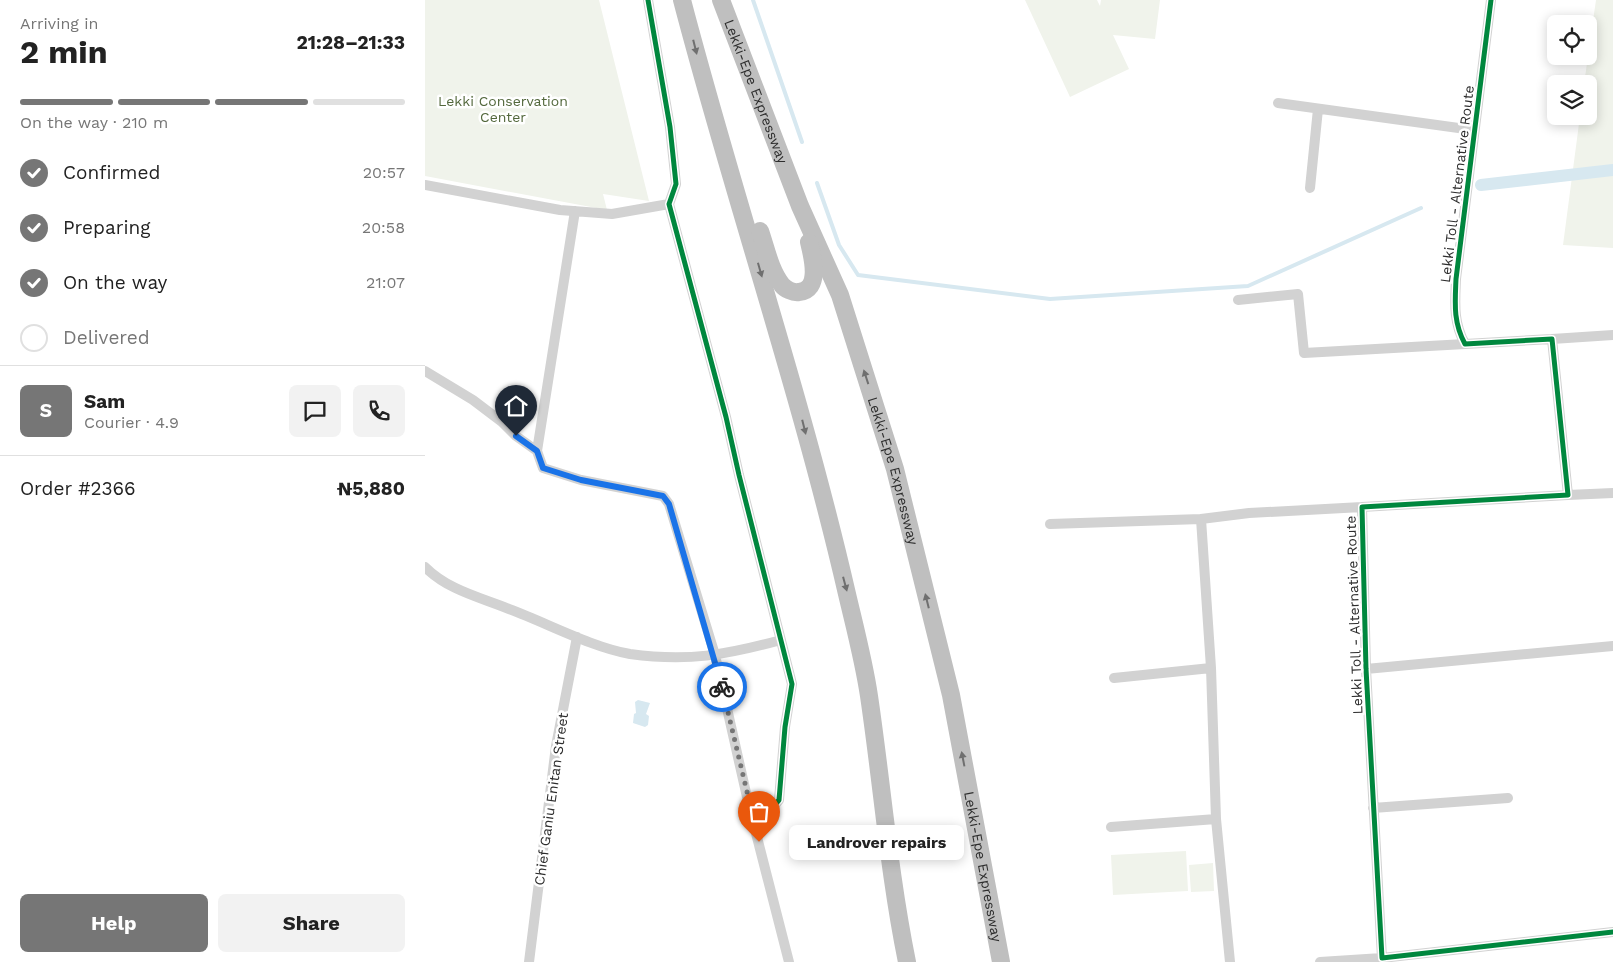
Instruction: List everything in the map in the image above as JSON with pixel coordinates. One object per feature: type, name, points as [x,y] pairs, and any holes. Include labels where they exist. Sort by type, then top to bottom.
[{"type":"highway","points":[[683,0],[711,110],[796,396],[847,593],[869,694],[907,962]]},
{"type":"highway","name":"Lekki-Epe Expressway","points":[[721,0],[800,206],[840,295],[895,469],[951,696],[1001,962]]},
{"type":"highway","points":[[737,195],[754,214],[776,275],[783,287],[793,292],[801,292],[807,289],[812,282],[814,271],[800,206]]},
{"type":"street","points":[[648,0],[670,127],[676,184],[669,204],[726,417],[792,684],[785,727],[780,795],[773,807],[749,806]]},
{"type":"street","name":"Lekki Toll - Alternative Route","points":[[1465,344],[1457,330],[1455,306],[1473,130],[1491,0]]},
{"type":"street","points":[[1279,103],[1473,130]]},
{"type":"street","points":[[1310,188],[1319,109]]},
{"type":"street","points":[[425,185],[575,211],[612,214],[669,204]]},
{"type":"street","points":[[575,211],[537,451],[543,468],[581,480],[663,496],[669,504],[715,655],[749,806],[789,962]]},
{"type":"street","points":[[1238,300],[1298,294],[1304,352],[1613,335]]},
{"type":"street","points":[[1552,339],[1568,495]]},
{"type":"street","points":[[425,372],[473,400],[537,451]]},
{"type":"street","name":"Lekki Toll - Alternative Route","points":[[1382,958],[1366,669],[1362,508],[1613,493]]},
{"type":"street","points":[[1050,524],[1201,519],[1249,513],[1362,508]]},
{"type":"street","points":[[1201,519],[1211,668],[1217,820],[1230,962]]},
{"type":"street","points":[[425,567],[454,588],[577,637],[629,653],[688,658],[727,654],[781,640]]},
{"type":"street","name":"Chief Ganiu Enitan Street","points":[[529,962],[556,746],[577,637]]},
{"type":"street","points":[[1366,669],[1613,646]]},
{"type":"street","points":[[1114,678],[1211,668]]},
{"type":"street","points":[[1373,808],[1508,798]]},
{"type":"street","points":[[1111,827],[1217,820]]},
{"type":"street","points":[[1320,962],[1382,958],[1613,932]]},
{"type":"green space","name":"Lekki Conservation Center","points":[[425,0],[599,0],[649,201],[603,194],[607,210],[425,176]]},
{"type":"green space","points":[[1025,0],[1097,0],[1100,6],[1101,0],[1160,0],[1155,39],[1113,35],[1129,69],[1070,97]]},
{"type":"green space","points":[[1596,0],[1613,0],[1613,248],[1563,245],[1579,125],[1597,125],[1597,75],[1585,75],[1587,65],[1597,65],[1597,15],[1594,15]]},
{"type":"green space","points":[[1186,851],[1188,891],[1113,895],[1111,855]]},
{"type":"green space","points":[[1213,863],[1214,891],[1191,892],[1189,865]]},
{"type":"shaded area","points":[[638,700],[650,703],[646,714],[649,716],[648,725],[645,727],[633,723],[634,714],[636,713],[635,702]]},
{"type":"waterway","points":[[753,0],[802,142]]},
{"type":"waterway","points":[[1481,185],[1613,170]]},
{"type":"waterway","points":[[817,183],[839,245],[858,275],[1050,299],[1248,286],[1421,208]]},
{"type":"cycle path","points":[[648,0],[670,127],[676,184],[669,204],[726,417],[792,684],[785,727],[779,800],[773,807],[749,806]]},
{"type":"cycle path","points":[[1491,0],[1456,279],[1455,304],[1458,328],[1465,344],[1552,339],[1568,495],[1362,507],[1366,669],[1382,958],[1613,932]]},
{"type":"way so far","points":[[722,687],[759,842]]},
{"type":"place","name":"Landrover repairs","points":[[759,842]]},
{"type":"route","points":[[516,436],[537,451],[543,468],[581,480],[663,496],[669,504],[715,655],[722,687]]}]
